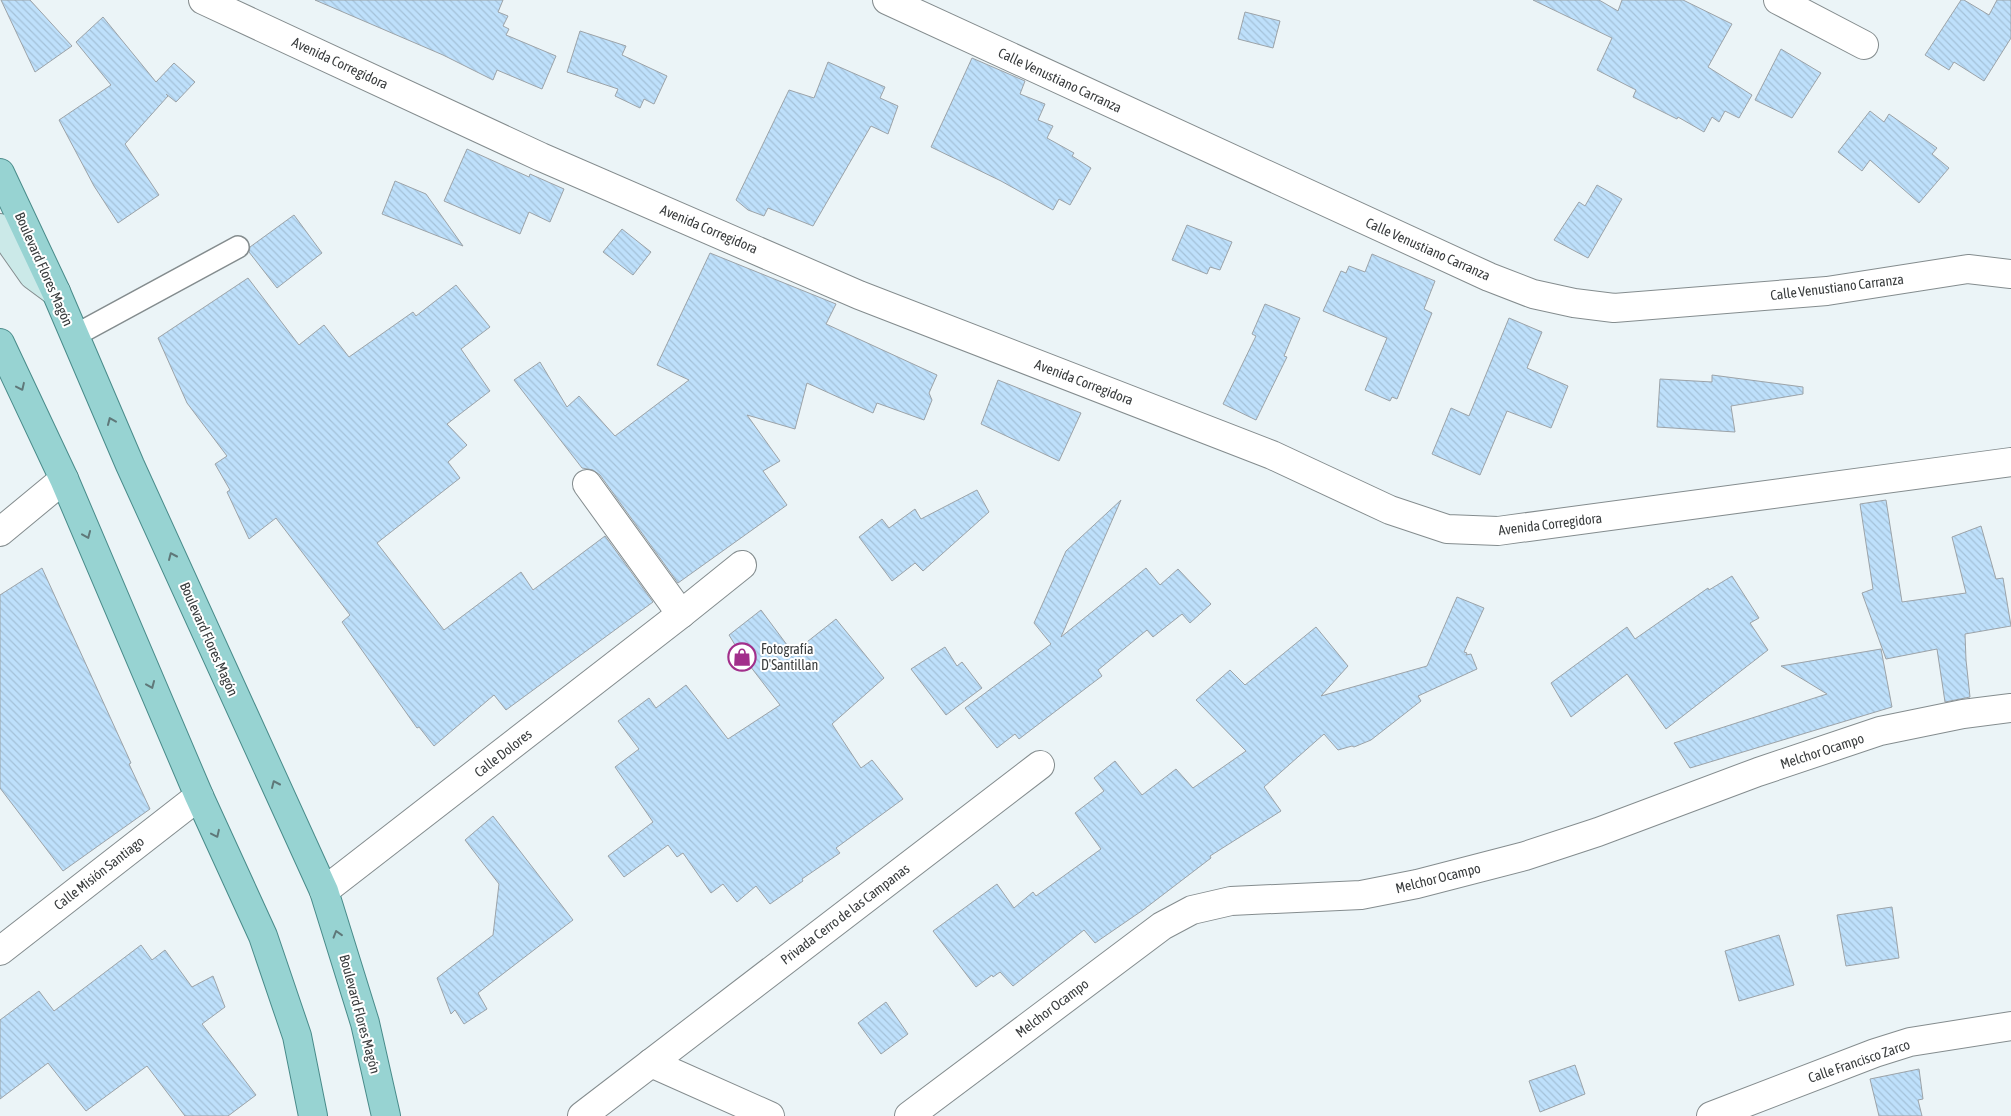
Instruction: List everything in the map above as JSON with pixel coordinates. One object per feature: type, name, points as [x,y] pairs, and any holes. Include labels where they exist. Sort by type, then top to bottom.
[{"type":"main road","name":"Boulevard Flores Magón","points":[[0,173],[56,292],[130,465],[324,892],[365,1023],[386,1116]]},
{"type":"main road","points":[[0,228],[33,275],[56,292]]},
{"type":"main road","points":[[0,343],[64,479],[199,796],[264,936],[297,1036],[313,1116]]},
{"type":"street","name":"Avenida Corregidora","points":[[203,0],[541,156],[859,295],[1272,455],[1390,510],[1447,529],[1498,531],[2011,462]]},
{"type":"street","name":"Calle Venustiano Carranza","points":[[887,0],[1489,276],[1533,294],[1574,303],[1614,308],[1827,291],[1968,269],[2011,274]]},
{"type":"street","points":[[1778,0],[1864,45]]},
{"type":"street","points":[[0,532],[64,479]]},
{"type":"street","points":[[587,484],[681,614]]},
{"type":"street","name":"Calle Dolores","points":[[324,892],[742,565]]},
{"type":"street","name":"Melchor Ocampo","points":[[909,1116],[1162,926],[1192,910],[1231,901],[1361,895],[1417,884],[1525,856],[1598,832],[1758,772],[1880,731],[1963,714],[2011,708]]},
{"type":"street","name":"Privada Cerro de las Campanas","points":[[582,1116],[1040,765]]},
{"type":"street","name":"Calle Misión Santiago","points":[[0,951],[199,796]]},
{"type":"street","name":"Calle Francisco Zarco","points":[[1711,1116],[1893,1048],[1945,1036],[2011,1026]]},
{"type":"street","points":[[651,1064],[770,1116]]},
{"type":"lane","points":[[74,336],[238,247]]},
{"type":"building","points":[[1,0],[30,0],[72,46],[35,72]]},
{"type":"building","points":[[315,0],[503,0],[498,12],[508,16],[503,26],[509,29],[506,35],[556,56],[542,89],[497,70],[493,80],[443,55]]},
{"type":"building","points":[[1533,0],[1599,0],[1618,11],[1622,0],[1683,0],[1732,24],[1708,67],[1752,95],[1739,118],[1725,111],[1719,122],[1712,117],[1704,132],[1678,117],[1677,119],[1633,97],[1636,90],[1597,70],[1612,38]]},
{"type":"building","points":[[1961,0],[1989,15],[1997,0],[2011,0],[2011,38],[1984,81],[1954,62],[1949,70],[1925,55]]},
{"type":"building","points":[[1245,12],[1280,21],[1273,48],[1238,39]]},
{"type":"building","points":[[103,17],[156,82],[174,63],[195,82],[176,102],[166,94],[168,96],[125,144],[159,195],[118,223],[94,186],[59,120],[111,85],[76,42]]},
{"type":"building","points":[[580,31],[626,46],[622,55],[667,76],[654,104],[644,99],[640,108],[615,96],[618,89],[567,72]]},
{"type":"building","points":[[1781,49],[1821,73],[1792,118],[1755,100]]},
{"type":"building","points":[[972,58],[1025,81],[1020,94],[1045,104],[1038,120],[1053,126],[1047,138],[1074,153],[1072,156],[1091,168],[1070,205],[1059,199],[1053,210],[1001,181],[931,147]]},
{"type":"building","points":[[828,62],[885,87],[880,98],[898,106],[888,134],[871,126],[813,226],[768,208],[764,216],[748,210],[736,200],[789,90],[814,98]]},
{"type":"building","points":[[1870,111],[1884,122],[1889,114],[1937,148],[1932,154],[1949,168],[1919,203],[1870,160],[1862,171],[1838,152]]},
{"type":"building","points":[[467,149],[529,177],[530,174],[564,189],[550,222],[529,212],[520,234],[444,201]]},
{"type":"building","points":[[395,181],[426,194],[463,246],[382,214]]},
{"type":"building","points":[[1597,185],[1622,199],[1588,258],[1554,240],[1579,202],[1585,206]]},
{"type":"building","points":[[294,215],[322,253],[277,288],[249,252],[250,247]]},
{"type":"building","points":[[1187,225],[1232,242],[1220,270],[1210,267],[1207,274],[1172,260]]},
{"type":"building","points":[[622,229],[651,252],[633,275],[603,252]]},
{"type":"building","points":[[710,253],[836,304],[826,324],[937,375],[929,393],[932,400],[924,420],[877,403],[873,413],[807,383],[795,429],[747,415],[780,461],[763,471],[787,505],[678,583],[600,475],[593,470],[582,468],[514,380],[540,362],[567,407],[579,396],[615,436],[689,380],[657,365]]},
{"type":"building","points":[[1372,254],[1435,281],[1424,309],[1432,313],[1397,399],[1392,397],[1390,401],[1365,390],[1387,338],[1323,311],[1341,271],[1346,273],[1349,266],[1365,272]]},
{"type":"building","points":[[248,278],[299,345],[324,325],[349,357],[413,312],[416,316],[456,285],[490,327],[461,349],[490,391],[447,424],[467,445],[448,462],[460,478],[377,543],[444,630],[521,572],[533,590],[605,536],[653,602],[506,710],[494,695],[434,746],[419,727],[417,728],[342,622],[350,615],[276,518],[249,539],[227,492],[230,490],[215,464],[227,456],[187,403],[158,338]]},
{"type":"building","points":[[1265,304],[1300,318],[1284,356],[1287,357],[1256,420],[1223,404],[1256,336],[1252,334]]},
{"type":"building","points":[[1509,318],[1542,332],[1527,368],[1568,386],[1551,428],[1507,411],[1480,475],[1432,454],[1451,408],[1469,416]]},
{"type":"building","points":[[1712,375],[1803,387],[1803,394],[1731,406],[1735,432],[1657,427],[1660,379],[1712,382]]},
{"type":"building","points":[[998,380],[1081,413],[1059,461],[981,424]]},
{"type":"building","points":[[977,490],[989,512],[923,571],[915,563],[892,581],[859,537],[882,519],[889,528],[915,509],[921,519]]},
{"type":"building","points":[[1121,500],[1061,637],[1146,568],[1160,585],[1178,569],[1211,604],[1190,623],[1182,614],[1153,637],[1147,630],[1098,670],[1102,676],[1019,739],[1015,734],[997,748],[965,708],[1051,644],[1034,623],[1066,551]]},
{"type":"building","points":[[1886,500],[1902,602],[1966,593],[1952,537],[1981,526],[1996,579],[2003,578],[2011,626],[1965,634],[1970,697],[1945,702],[1937,649],[1886,659],[1862,593],[1873,589],[1860,504]]},
{"type":"building","points":[[42,568],[150,809],[63,871],[0,788],[0,595]]},
{"type":"building","points":[[1732,576],[1759,618],[1750,623],[1768,650],[1666,729],[1627,674],[1571,717],[1551,683],[1627,627],[1635,639],[1708,588],[1709,590]]},
{"type":"building","points":[[1457,597],[1484,608],[1464,652],[1467,653],[1466,655],[1471,654],[1477,669],[1418,696],[1421,701],[1371,740],[1354,747],[1338,750],[1324,734],[1264,787],[1281,811],[1210,856],[1211,858],[1143,910],[1095,943],[1084,930],[1013,986],[1000,972],[993,977],[992,975],[976,987],[933,931],[997,884],[1014,908],[1033,892],[1036,896],[1101,849],[1075,813],[1104,791],[1094,778],[1115,761],[1142,795],[1176,769],[1193,788],[1246,751],[1196,700],[1230,670],[1245,685],[1316,627],[1348,666],[1321,696],[1427,666]]},
{"type":"building","points":[[761,610],[793,653],[836,619],[884,678],[832,724],[861,768],[872,760],[903,799],[836,848],[840,853],[770,904],[756,886],[737,902],[723,884],[711,893],[683,853],[677,857],[668,845],[624,877],[608,856],[653,822],[615,767],[639,749],[618,721],[649,698],[656,708],[686,685],[728,739],[780,705],[740,653],[729,635]]},
{"type":"building","points":[[945,647],[957,666],[962,662],[982,688],[946,715],[911,669]]},
{"type":"building","points":[[1881,649],[1892,707],[1690,768],[1674,743],[1827,694],[1781,666]]},
{"type":"building","points":[[493,816],[573,920],[478,993],[487,1009],[464,1024],[455,1010],[451,1014],[437,978],[493,935],[499,884],[465,840]]},
{"type":"building","points":[[1892,907],[1899,958],[1846,966],[1837,915]]},
{"type":"building","points":[[1779,935],[1794,985],[1739,1001],[1725,951]]},
{"type":"building","points":[[141,945],[152,960],[165,950],[192,987],[213,976],[225,1007],[202,1024],[256,1095],[228,1116],[185,1116],[147,1066],[86,1111],[48,1063],[0,1099],[0,1020],[39,991],[54,1011]]},
{"type":"building","points":[[886,1002],[908,1034],[881,1054],[858,1023]]},
{"type":"building","points":[[1575,1065],[1585,1094],[1540,1112],[1529,1081]]},
{"type":"building","points":[[1919,1069],[1923,1099],[1918,1100],[1922,1116],[1879,1116],[1870,1079]]},
{"type":"place","name":"Fotografía D'Santillan","points":[[742,657]]}]
